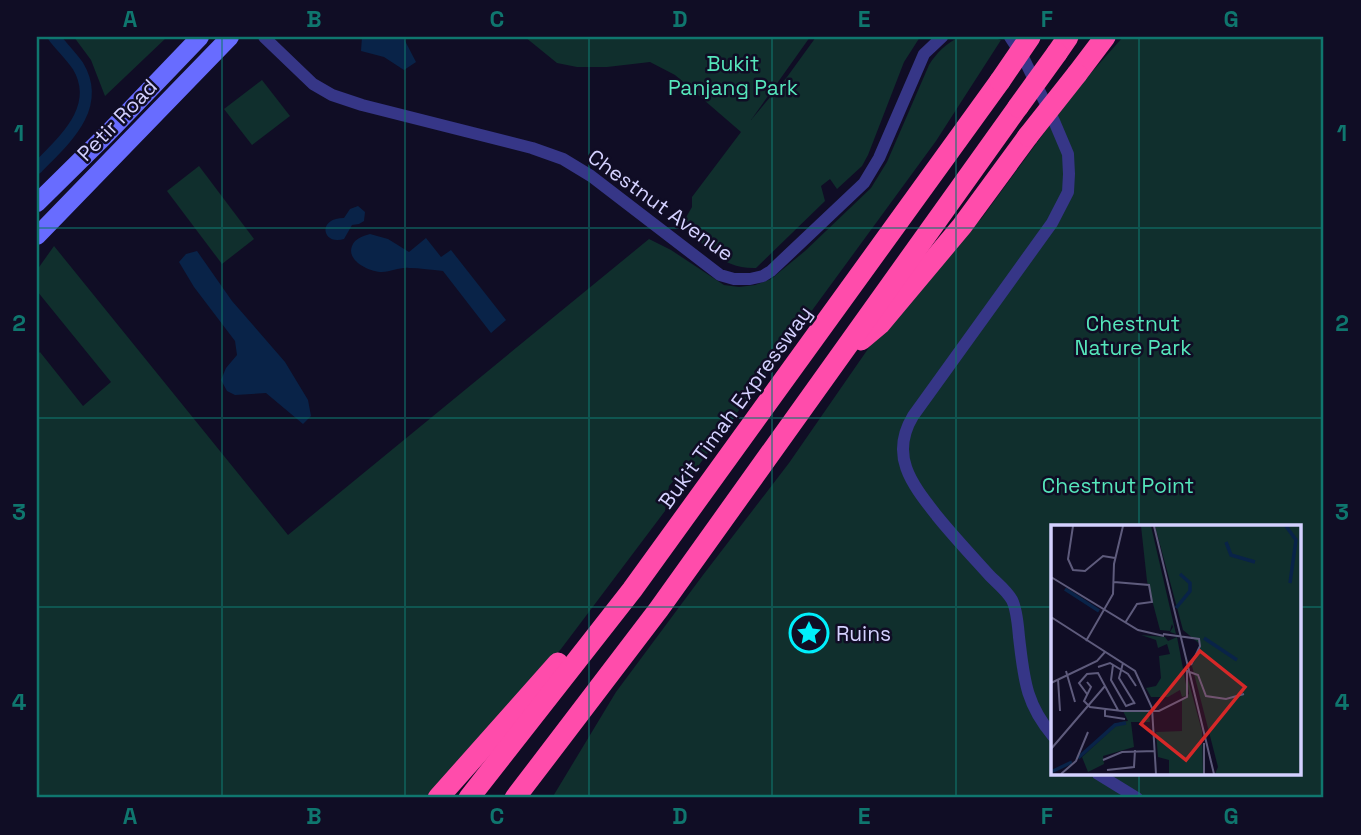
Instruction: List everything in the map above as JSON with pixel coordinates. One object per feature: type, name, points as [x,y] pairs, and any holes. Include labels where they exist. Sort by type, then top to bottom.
[{"type":"highway","name":"Bukit Timah Expressway","points":[[469,798],[632,590],[1030,37]]},
{"type":"highway","points":[[831,367],[880,324],[962,226],[1105,37]]},
{"type":"highway","points":[[520,794],[659,609],[1063,45]]},
{"type":"highway","points":[[438,798],[566,654],[632,590]]},
{"type":"main road","name":"Petir Road","points":[[37,203],[200,37]]},
{"type":"main road","name":"Petir Road","points":[[37,236],[230,37]]},
{"type":"street","name":"Chestnut Avenue","points":[[264,37],[313,85],[332,95],[564,159],[591,176],[720,275],[743,279],[763,276],[781,264],[864,183],[879,158],[924,54],[942,37]]},
{"type":"street","points":[[1010,37],[1028,68],[1068,154],[1068,192],[1052,223],[913,416],[904,435],[903,456],[916,490],[1012,600],[1024,683],[1039,718],[1051,733]]},
{"type":"street","points":[[1101,776],[1137,798]]},
{"type":"green space","points":[[74,37],[167,37],[105,96],[91,60]]},
{"type":"green space","name":"Bukit Panjang Park","points":[[525,37],[810,37],[751,120],[816,37],[920,37],[904,62],[862,166],[837,189],[830,179],[821,186],[825,201],[756,268],[732,265],[723,260],[681,226],[692,207],[692,197],[741,132],[675,75],[650,62],[607,67],[577,67],[557,63]]},
{"type":"green space","points":[[959,37],[992,37],[1001,40],[936,141],[688,480],[677,477],[669,486],[665,511],[561,649],[425,798],[37,798],[37,355],[40,352],[83,406],[111,382],[37,291],[37,270],[54,246],[288,535],[649,239],[671,250],[724,285],[755,285],[771,279],[805,251],[871,188],[887,162],[929,65],[942,49]]},
{"type":"green space","name":"Chestnut Nature Park","points":[[1123,37],[1324,37],[1324,798],[552,798],[616,692],[789,463],[924,268],[981,219],[1074,92]]},
{"type":"green space","points":[[262,80],[290,116],[252,145],[224,109]]},
{"type":"green space","points":[[199,166],[254,239],[222,264],[167,191]]},
{"type":"water","points":[[362,37],[403,37],[416,62],[404,70],[384,57],[361,51]]},
{"type":"water","points":[[358,206],[365,212],[364,221],[352,225],[344,239],[331,239],[326,231],[329,222],[344,218],[350,209]]},
{"type":"water","points":[[370,234],[388,239],[409,252],[426,238],[441,257],[451,250],[506,320],[491,333],[443,271],[406,268],[382,272],[360,265],[352,256],[352,246],[357,239]]},
{"type":"water","points":[[197,251],[232,301],[285,362],[308,400],[311,416],[303,424],[266,393],[235,395],[227,391],[221,380],[226,368],[237,355],[235,341],[194,287],[179,262],[186,254]]},
{"type":"waterway","points":[[37,168],[77,123],[86,96],[78,66],[54,37]]},
{"type":"place","name":"Ruins","points":[[809,633]]},
{"type":"park label","name":"Chestnut Point","points":[[1118,485]]}]
